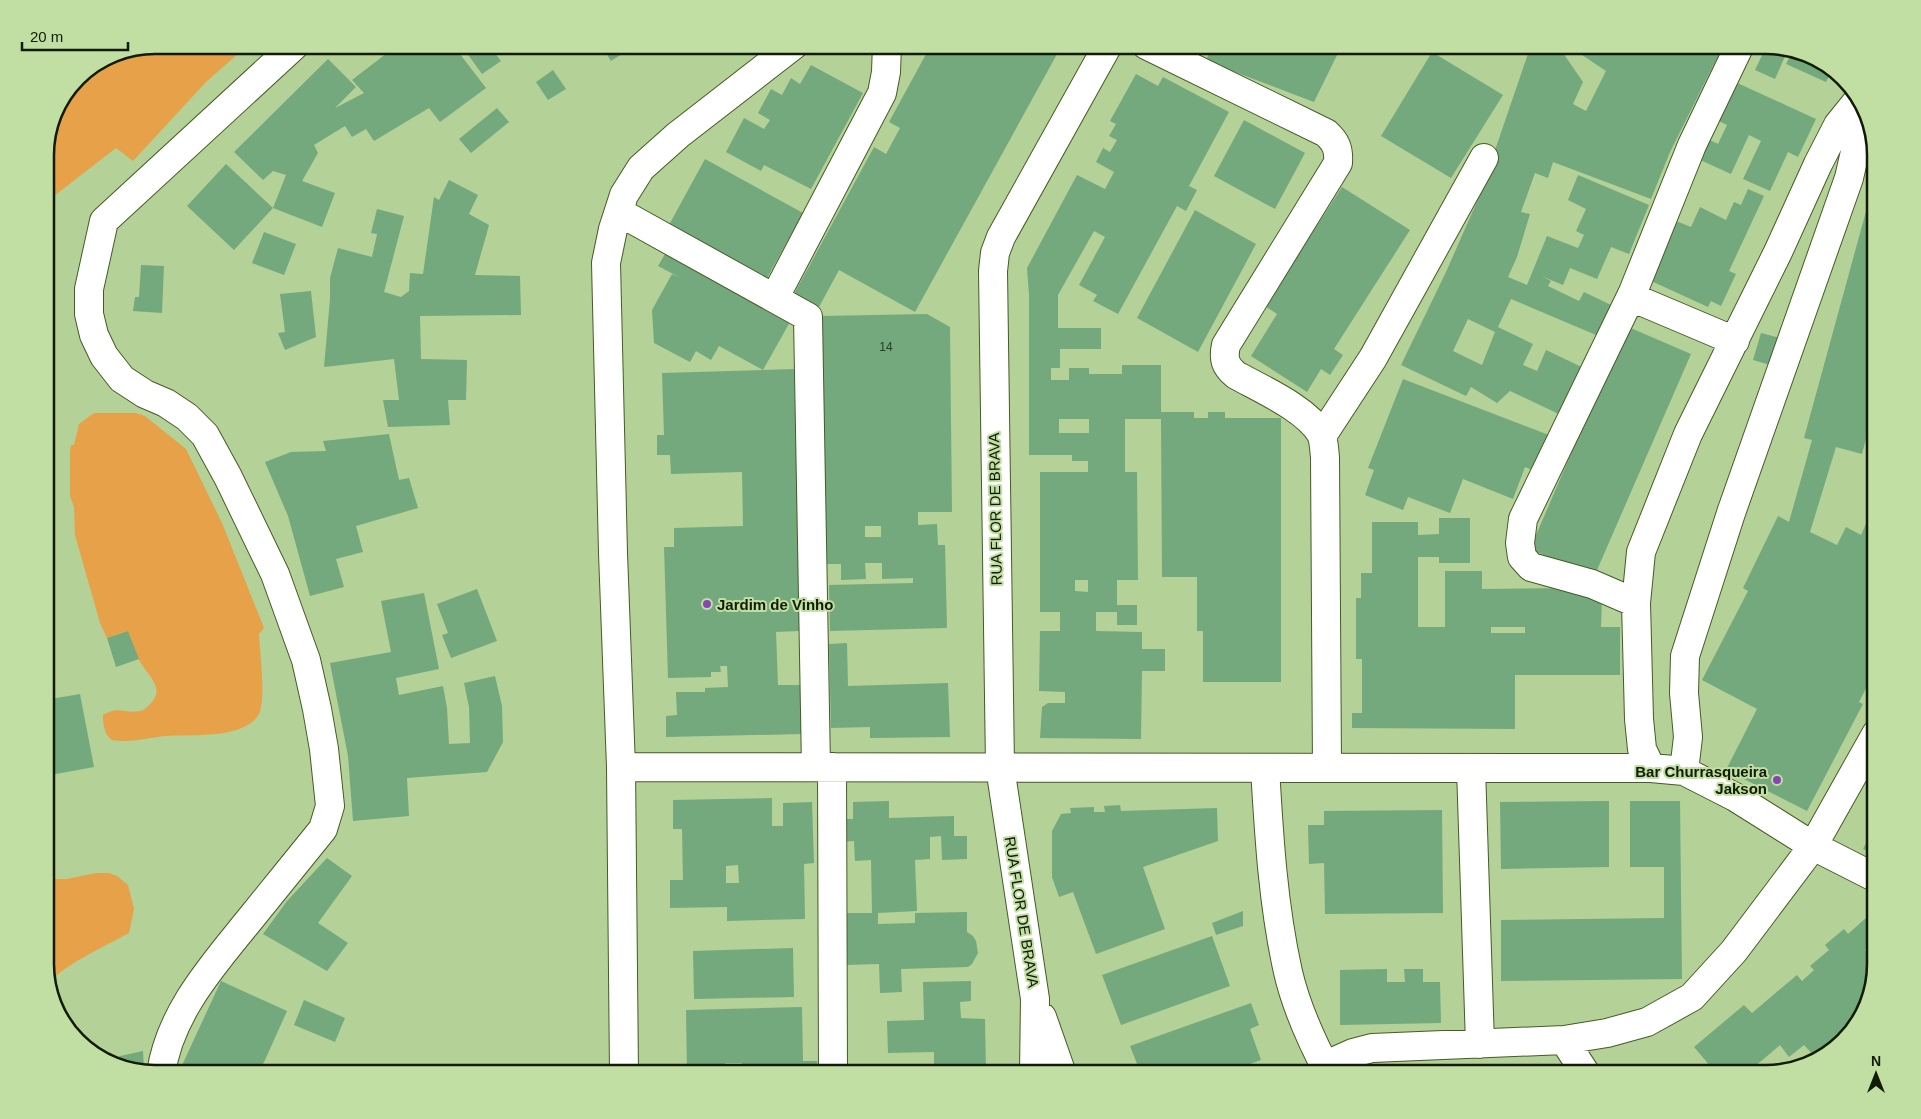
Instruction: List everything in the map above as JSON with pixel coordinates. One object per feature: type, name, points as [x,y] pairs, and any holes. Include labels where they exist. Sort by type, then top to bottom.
[{"type":"street","points":[[163,1065],[165,1052],[177,1023],[204,976],[323,829],[330,806],[324,749],[306,660],[275,574],[228,477],[205,435],[187,417],[122,379],[104,356],[94,335],[89,314],[89,289],[104,221],[285,54]]},
{"type":"street","points":[[624,1065],[621,767],[613,553],[606,262],[624,195],[641,168],[678,135],[782,54]]},
{"type":"street","points":[[775,297],[882,92],[886,72],[887,54]]},
{"type":"street","name":"RUA FLOR DE BRAVA","points":[[1035,999],[1000,767],[993,271],[995,253],[1001,237],[1103,54]]},
{"type":"street","points":[[1164,54],[1326,133],[1335,141],[1338,152],[1338,163],[1226,345],[1223,356],[1227,368],[1302,413],[1313,423],[1322,436],[1325,457],[1327,768]]},
{"type":"street","points":[[1636,602],[1592,584],[1531,567],[1522,557],[1520,543],[1523,519],[1631,296],[1692,145],[1736,54]]},
{"type":"street","points":[[1651,768],[1642,749],[1639,719],[1636,602],[1641,552],[1688,434],[1735,340],[1818,164],[1838,125],[1854,105]]},
{"type":"street","points":[[1684,771],[1688,737],[1684,693],[1685,656],[1731,513],[1849,178],[1862,122]]},
{"type":"street","points":[[1322,436],[1373,358],[1484,158]]},
{"type":"street","points":[[618,212],[775,297],[808,317],[833,1065]]},
{"type":"street","points":[[1631,296],[1735,340]]},
{"type":"street","points":[[1334,1065],[1353,1053],[1372,1048],[1564,1040],[1608,1033],[1647,1022],[1692,997],[1734,951],[1813,846],[1867,750]]},
{"type":"street","points":[[621,767],[1651,768],[1684,771],[1735,797],[1813,846],[1867,873]]},
{"type":"street","points":[[1265,768],[1279,920],[1288,973],[1301,1014],[1324,1065]]},
{"type":"street","points":[[1471,768],[1480,1044]]},
{"type":"street","points":[[1034,1065],[1035,999]]},
{"type":"street","points":[[1035,999],[1059,1065]]},
{"type":"street","points":[[1564,1040],[1580,1065]]},
{"type":"shaded area","points":[[148,54],[238,54],[206,82],[133,161],[116,148],[54,196],[54,148],[57,129],[64,110],[79,88],[88,79],[116,61],[135,56]]},
{"type":"shaded area","points":[[94,413],[136,413],[145,416],[186,449],[222,523],[264,628],[259,634],[262,687],[261,707],[259,714],[252,722],[242,728],[216,734],[165,736],[127,741],[112,740],[106,732],[103,715],[118,710],[134,712],[143,710],[155,698],[156,687],[154,681],[139,660],[128,631],[107,638],[100,623],[75,535],[74,507],[70,496],[70,451],[71,445],[74,445],[79,424]]},
{"type":"shaded area","points":[[96,873],[109,873],[117,876],[128,885],[134,909],[129,933],[77,961],[55,978],[54,879],[67,879]]},
{"type":"building","points":[[386,54],[460,54],[486,88],[440,122],[429,108],[374,141],[366,129],[352,137],[345,126],[314,145],[318,153],[302,181],[335,193],[322,227],[273,208],[286,175],[273,171],[263,180],[234,152],[328,59],[356,87],[335,108],[364,93],[352,80]]},
{"type":"building","points":[[468,54],[496,54],[501,61],[482,74]]},
{"type":"building","points":[[607,54],[622,54],[611,61]]},
{"type":"building","points":[[926,54],[1057,54],[915,312],[839,270],[819,307],[794,294],[874,147],[886,154],[900,128],[889,122]]},
{"type":"building","points":[[1209,54],[1338,54],[1314,102],[1206,61]]},
{"type":"building","points":[[1431,54],[1435,54],[1503,95],[1451,178],[1381,136]]},
{"type":"building","points":[[1528,54],[1564,54],[1583,82],[1573,104],[1586,111],[1606,71],[1580,54],[1720,54],[1670,152],[1651,199],[1553,162],[1548,178],[1535,173],[1521,212],[1530,214],[1517,257],[1508,277],[1527,285],[1547,236],[1578,248],[1584,235],[1576,231],[1586,209],[1568,200],[1578,175],[1649,205],[1629,254],[1611,247],[1597,279],[1570,268],[1563,285],[1541,276],[1551,281],[1548,286],[1579,301],[1584,292],[1611,305],[1596,335],[1511,299],[1498,327],[1533,344],[1523,365],[1537,371],[1546,350],[1588,370],[1565,417],[1510,391],[1497,403],[1471,387],[1466,396],[1401,365],[1446,272],[1479,197]],"holes":[[[1468,319],[1495,332],[1482,365],[1453,351]]]},
{"type":"building","points":[[1763,54],[1785,56],[1775,79],[1755,70]]},
{"type":"building","points":[[1790,57],[1792,57],[1817,67],[1829,76],[1826,82],[1786,64]]},
{"type":"building","points":[[811,65],[863,93],[811,189],[764,165],[761,171],[726,152],[744,118],[764,129],[770,120],[758,113],[771,89],[782,95],[791,78],[800,84]]},
{"type":"building","points":[[553,70],[566,89],[548,100],[536,82]]},
{"type":"building","points":[[1136,74],[1158,86],[1163,77],[1229,112],[1189,186],[1197,190],[1186,211],[1177,206],[1118,314],[1093,301],[1097,295],[1079,285],[1105,237],[1094,231],[1058,295],[1058,328],[1101,328],[1101,349],[1060,349],[1060,368],[1051,368],[1051,380],[1069,380],[1069,368],[1089,368],[1089,374],[1122,374],[1122,365],[1161,365],[1161,412],[1194,412],[1194,418],[1208,418],[1208,412],[1225,412],[1225,418],[1281,418],[1281,682],[1203,682],[1203,631],[1197,631],[1197,577],[1162,577],[1161,419],[1125,419],[1125,472],[1137,472],[1138,580],[1117,580],[1117,605],[1137,605],[1137,625],[1117,625],[1117,612],[1096,612],[1096,631],[1142,632],[1142,649],[1165,649],[1165,671],[1142,671],[1141,739],[1040,738],[1042,707],[1048,703],[1065,703],[1065,692],[1039,691],[1040,631],[1060,631],[1060,612],[1040,612],[1040,472],[1088,472],[1088,461],[1072,461],[1072,455],[1029,455],[1029,295],[1027,268],[1077,175],[1105,189],[1114,172],[1096,162],[1103,148],[1110,152],[1117,140],[1109,136],[1116,124],[1110,121]],"holes":[[[1059,419],[1089,419],[1089,433],[1059,433]],[[1075,580],[1088,580],[1088,592],[1075,591]]]},
{"type":"building","points":[[1733,81],[1816,119],[1798,157],[1788,152],[1770,191],[1743,179],[1761,141],[1749,135],[1731,174],[1696,158],[1706,138],[1718,144],[1727,125],[1716,120]]},
{"type":"building","points":[[497,108],[509,122],[471,153],[459,139]]},
{"type":"building","points":[[1244,120],[1305,153],[1275,209],[1214,176]]},
{"type":"building","points":[[705,159],[803,213],[767,278],[669,225]]},
{"type":"building","points":[[226,164],[273,208],[234,250],[187,206]]},
{"type":"building","points":[[449,180],[478,195],[469,214],[489,225],[475,275],[520,276],[521,315],[420,316],[421,359],[467,360],[466,400],[448,400],[450,425],[388,427],[383,400],[399,400],[394,359],[324,367],[330,278],[338,248],[372,257],[377,234],[371,233],[377,209],[404,216],[384,292],[401,297],[409,291],[410,273],[423,274],[434,197],[439,200]]},
{"type":"building","points":[[1342,187],[1410,230],[1334,349],[1343,355],[1330,375],[1321,369],[1307,392],[1251,356],[1277,314],[1265,306]]},
{"type":"building","points":[[1748,189],[1764,196],[1729,271],[1736,274],[1721,306],[1711,301],[1708,307],[1649,280],[1676,221],[1691,227],[1700,207],[1726,220],[1734,202],[1741,205]]},
{"type":"building","points":[[1867,208],[1867,435],[1862,454],[1836,447],[1810,532],[1837,545],[1846,527],[1861,535],[1867,521],[1867,686],[1859,702],[1863,704],[1807,811],[1726,770],[1757,709],[1702,680],[1748,591],[1743,588],[1778,516],[1789,522],[1812,440],[1804,438]]},
{"type":"building","points":[[1195,210],[1256,244],[1198,352],[1137,318]]},
{"type":"building","points":[[264,232],[296,244],[284,275],[252,263]]},
{"type":"building","points":[[665,254],[790,322],[763,370],[719,346],[711,360],[696,351],[690,362],[654,343],[652,310],[672,274],[681,278],[658,266]]},
{"type":"building","points":[[141,265],[164,266],[162,313],[133,311],[135,297],[139,297]]},
{"type":"building","points":[[311,291],[316,337],[285,350],[278,333],[285,332],[280,294]]},
{"type":"building","points":[[927,314],[950,327],[952,512],[918,512],[918,525],[937,524],[938,545],[945,545],[947,628],[830,631],[829,585],[913,583],[913,578],[882,579],[882,563],[865,563],[866,579],[841,580],[841,564],[825,564],[821,316]],"holes":[[[865,526],[881,526],[881,537],[865,537]]]},
{"type":"building","points":[[1626,326],[1691,354],[1594,577],[1530,549]]},
{"type":"building","points":[[1761,333],[1784,339],[1777,367],[1753,360]]},
{"type":"building","points":[[794,369],[800,631],[776,632],[778,685],[801,685],[803,734],[666,737],[666,716],[677,715],[676,692],[705,692],[705,688],[728,687],[727,666],[720,666],[721,672],[711,672],[711,677],[668,678],[664,547],[674,547],[674,528],[743,526],[742,472],[671,474],[670,455],[657,455],[657,435],[664,435],[662,373]]},
{"type":"building","points":[[1403,379],[1549,435],[1535,471],[1525,467],[1513,499],[1463,479],[1450,513],[1408,497],[1403,510],[1365,495],[1374,470],[1368,468]]},
{"type":"building","points":[[389,434],[399,480],[409,478],[418,508],[356,526],[363,552],[336,559],[344,587],[310,596],[288,516],[265,462],[291,452],[326,451],[323,441]]},
{"type":"building","points":[[1439,518],[1470,518],[1470,563],[1439,563],[1439,557],[1418,557],[1418,627],[1445,627],[1445,571],[1482,571],[1482,589],[1584,588],[1602,599],[1601,627],[1620,627],[1620,675],[1515,675],[1515,729],[1352,728],[1352,713],[1362,713],[1362,659],[1356,659],[1356,598],[1361,598],[1361,573],[1372,573],[1372,522],[1418,522],[1418,535],[1439,534]],"holes":[[[1491,627],[1525,627],[1525,633],[1491,633]]]},
{"type":"building","points":[[477,589],[497,641],[451,658],[442,635],[448,633],[437,604]]},
{"type":"building","points":[[424,593],[439,669],[396,678],[399,695],[443,686],[447,708],[449,744],[470,743],[469,707],[464,683],[495,676],[502,706],[503,742],[487,772],[407,778],[409,816],[353,821],[348,756],[330,663],[391,652],[381,601]]},
{"type":"building","points":[[128,631],[139,659],[116,667],[107,638]]},
{"type":"building","points":[[847,643],[848,686],[948,683],[950,737],[870,738],[870,727],[831,728],[829,644]]},
{"type":"building","points":[[80,694],[94,767],[54,774],[54,698]]},
{"type":"building","points":[[772,798],[772,826],[783,826],[783,803],[812,802],[814,863],[804,864],[805,919],[727,921],[727,907],[670,908],[670,880],[683,880],[682,829],[673,829],[673,800]],"holes":[[[738,865],[739,883],[726,883],[726,866]]]},
{"type":"building","points":[[889,801],[889,818],[954,816],[954,836],[967,836],[967,859],[942,860],[941,836],[930,837],[930,859],[915,860],[917,911],[878,913],[878,924],[915,923],[915,913],[967,912],[967,932],[976,941],[978,953],[972,964],[968,967],[901,969],[902,992],[880,993],[879,964],[847,965],[845,913],[872,913],[871,860],[855,861],[854,841],[841,842],[840,819],[853,819],[853,802]]},
{"type":"building","points":[[1609,801],[1609,867],[1501,869],[1500,802]]},
{"type":"building","points":[[1630,801],[1680,801],[1682,979],[1501,981],[1501,920],[1664,918],[1664,867],[1630,867]]},
{"type":"building","points":[[1120,805],[1121,811],[1217,808],[1218,841],[1143,867],[1165,929],[1096,954],[1073,892],[1059,897],[1052,877],[1052,831],[1061,814],[1071,813],[1070,808],[1094,807],[1094,812],[1105,812],[1104,806]]},
{"type":"building","points":[[1442,810],[1443,913],[1325,914],[1324,863],[1309,864],[1308,825],[1324,825],[1324,811]]},
{"type":"building","points":[[1867,841],[1867,851],[1863,849]]},
{"type":"building","points":[[327,858],[352,876],[318,923],[348,943],[327,971],[263,934],[287,901]]},
{"type":"building","points":[[1243,911],[1243,926],[1216,935],[1212,923]]},
{"type":"building","points":[[1866,918],[1867,948],[1865,950],[1867,953],[1867,964],[1864,990],[1854,1015],[1838,1036],[1828,1044],[1813,1054],[1804,1045],[1789,1057],[1780,1045],[1757,1065],[1709,1065],[1694,1047],[1744,1005],[1752,1013],[1797,975],[1802,981],[1814,970],[1810,966],[1829,950],[1825,945],[1844,929],[1848,934]]},
{"type":"building","points":[[1212,936],[1230,986],[1121,1025],[1102,975]]},
{"type":"building","points":[[793,948],[794,997],[694,999],[693,951]]},
{"type":"building","points":[[1387,969],[1387,982],[1405,982],[1404,969],[1423,969],[1423,982],[1440,982],[1441,1023],[1340,1025],[1340,970]]},
{"type":"building","points":[[221,981],[287,1011],[262,1065],[182,1065]]},
{"type":"building","points":[[971,981],[971,1001],[960,1002],[961,1018],[985,1019],[986,1065],[934,1065],[934,1052],[888,1053],[887,1021],[924,1020],[923,982]]},
{"type":"building","points":[[304,1000],[345,1018],[335,1042],[294,1025]]},
{"type":"building","points":[[1251,1003],[1259,1025],[1250,1029],[1261,1060],[1247,1065],[1137,1065],[1130,1046]]},
{"type":"building","points":[[802,1007],[803,1061],[817,1061],[817,1065],[742,1065],[742,1063],[725,1063],[725,1065],[687,1065],[686,1010]]},
{"type":"building","points":[[143,1051],[144,1064],[129,1062],[115,1057]]},
{"type":"place","name":"Jardim de Vinho","points":[[707,604]]},
{"type":"place","name":"Bar Churrasqueira Jakson","points":[[1777,780]]}]
